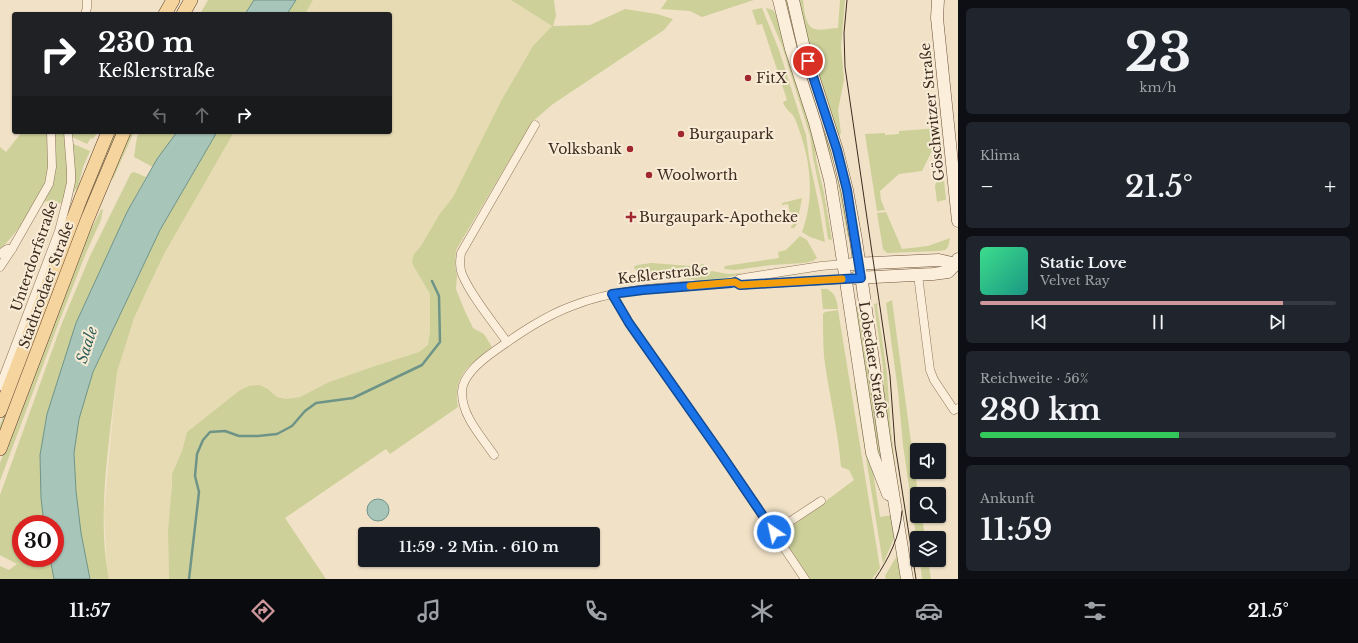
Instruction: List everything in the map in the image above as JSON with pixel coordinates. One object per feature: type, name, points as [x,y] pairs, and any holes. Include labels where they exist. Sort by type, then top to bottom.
[{"type":"main road","points":[[166,12],[173,0]]},
{"type":"main road","points":[[184,12],[191,0]]},
{"type":"main road","name":"Lobedaer Straße","points":[[779,0],[791,49],[815,123],[826,164],[844,264],[872,452],[896,511]]},
{"type":"main road","name":"Lobedaer Straße","points":[[792,0],[804,48],[844,177],[852,211],[907,579]]},
{"type":"main road","name":"Göschwitzer Straße","points":[[938,0],[937,18],[958,221]]},
{"type":"main road","name":"Stadtrodaer Straße","points":[[0,411],[81,198],[107,134]]},
{"type":"main road","name":"Stadtrodaer Straße","points":[[0,450],[87,220],[123,134]]},
{"type":"main road","name":"Keßlerstraße","points":[[844,264],[939,260],[957,263]]},
{"type":"main road","name":"Keßlerstraße","points":[[846,279],[948,272],[957,263]]},
{"type":"street","points":[[507,342],[470,289],[462,274],[460,264],[461,253],[535,125]]},
{"type":"street","points":[[0,267],[12,249],[48,184],[52,167],[51,134]]},
{"type":"street","name":"Unterdorfstraße","points":[[0,386],[59,230],[71,182],[68,134]]},
{"type":"street","points":[[0,254],[7,249],[12,249]]},
{"type":"street","name":"Keßlerstraße","points":[[494,455],[465,410],[462,387],[465,380],[474,369],[493,352],[536,323],[582,302],[612,294],[735,282],[739,279],[745,278],[821,266],[844,264]]},
{"type":"street","points":[[918,275],[930,370],[934,380],[956,409]]},
{"type":"street","name":"Keßlerstraße","points":[[735,282],[740,285],[846,279]]},
{"type":"street","points":[[612,294],[629,323],[719,451],[805,579]]},
{"type":"street","points":[[774,532],[821,501]]},
{"type":"shaded area","points":[[313,0],[511,0],[552,26],[533,46],[501,101],[453,197],[439,215],[421,246],[414,254],[414,267],[430,294],[430,331],[428,345],[419,352],[329,382],[300,397],[286,399],[277,397],[268,389],[249,386],[240,390],[187,432],[182,451],[172,474],[168,531],[169,579],[109,579],[107,569],[104,512],[117,372],[123,350],[134,318],[164,254],[233,134],[392,134],[392,12],[306,12]]},
{"type":"green space","points":[[208,0],[254,0],[246,12],[201,12]]},
{"type":"green space","points":[[296,0],[313,0],[306,12],[288,12]]},
{"type":"green space","points":[[511,0],[554,0],[556,16],[553,26],[590,25],[625,9],[657,14],[673,19],[664,30],[553,104],[532,122],[456,250],[456,289],[473,328],[484,334],[492,347],[470,365],[460,379],[457,396],[458,407],[390,454],[386,449],[285,518],[326,579],[169,579],[168,531],[172,474],[182,451],[187,432],[240,390],[249,386],[259,385],[268,389],[277,397],[286,399],[300,397],[329,382],[419,352],[428,345],[430,331],[430,294],[412,262],[414,254],[421,246],[439,215],[453,197],[501,101],[533,46],[552,26]]},
{"type":"green space","points":[[667,0],[754,0],[702,17],[690,11],[661,9]]},
{"type":"green space","points":[[783,0],[787,0],[793,28],[835,162],[851,237],[848,238],[835,168],[805,80]]},
{"type":"green space","points":[[796,0],[803,0],[809,25],[812,28],[821,30],[838,28],[840,0],[845,0],[841,47],[844,80],[838,110],[841,133],[837,137],[818,79]]},
{"type":"green space","points":[[762,8],[779,50],[806,135],[825,242],[810,237],[802,232],[809,204],[810,189],[807,161],[795,119],[785,107],[783,102],[787,100],[762,24],[757,25],[752,10]]},
{"type":"green space","points":[[766,8],[773,10],[776,15],[815,142],[816,159],[824,193],[832,240],[828,239],[810,136],[782,46]]},
{"type":"green space","points":[[939,128],[939,136],[922,171],[899,174],[880,191],[881,200],[885,210],[877,211],[865,134],[899,134],[899,131]]},
{"type":"green space","points":[[20,134],[49,134],[48,170],[45,183],[41,193],[28,214],[14,234],[1,248],[4,253],[0,262],[0,147],[6,152]]},
{"type":"green space","points":[[55,134],[66,134],[70,176],[64,204],[48,201],[42,202]]},
{"type":"green space","points":[[71,134],[97,134],[93,139],[91,138],[87,144],[72,137]]},
{"type":"green space","points":[[113,134],[117,134],[0,437],[0,425]]},
{"type":"green space","points":[[128,134],[133,134],[112,181],[114,168]]},
{"type":"green space","points":[[139,134],[176,134],[153,167],[134,157]]},
{"type":"green space","points":[[216,134],[233,134],[164,254],[134,318],[117,372],[108,449],[104,503],[104,529],[105,554],[109,579],[90,579],[81,533],[76,491],[74,453],[79,419],[93,372],[160,230]]},
{"type":"green space","points":[[71,143],[90,151],[83,167],[78,187],[70,196]]},
{"type":"green space","points":[[134,172],[146,177],[127,212],[76,323],[47,414],[40,455],[43,515],[12,515],[12,561],[0,555],[0,495],[62,323],[90,256],[131,173]]},
{"type":"green space","points":[[937,179],[944,180],[946,200],[937,202],[935,186]]},
{"type":"green space","points":[[802,198],[797,224],[794,228],[791,228],[793,225],[788,204],[782,205],[782,203]]},
{"type":"green space","points":[[103,209],[101,220],[86,253],[59,322],[0,481],[0,463],[83,245],[101,210]]},
{"type":"green space","points":[[886,212],[902,249],[928,246],[950,238],[948,247],[945,250],[939,251],[887,253],[883,249],[877,213]]},
{"type":"green space","points":[[800,236],[807,240],[817,258],[813,261],[735,270],[724,269],[725,266],[779,258],[778,252],[786,250]]},
{"type":"green space","points":[[652,263],[691,266],[704,264],[704,268],[709,272],[712,271],[728,274],[742,273],[716,279],[690,280],[637,271],[634,267],[637,265]]},
{"type":"green space","points":[[821,289],[827,289],[834,295],[838,309],[823,309]]},
{"type":"green space","points":[[892,300],[911,443],[910,479],[916,479],[917,487],[910,487],[910,494],[903,445],[898,391],[886,303]]},
{"type":"green space","points":[[878,303],[877,306],[887,373],[891,432],[900,506],[884,399],[883,367],[874,304]]},
{"type":"green space","points":[[855,307],[858,307],[883,462],[880,462]]},
{"type":"green space","points":[[838,310],[880,568],[872,579],[808,579],[782,539],[783,533],[854,480],[849,470],[841,467],[838,439],[824,357],[823,314],[825,312]]},
{"type":"green space","points":[[854,383],[862,401],[880,517],[892,515],[895,536],[883,564]]},
{"type":"green space","points":[[914,523],[923,523],[924,531],[915,531]]},
{"type":"green space","points":[[898,554],[902,579],[886,579],[885,576]]},
{"type":"green space","points":[[0,566],[9,570],[13,567],[52,567],[54,579],[0,579]]},
{"type":"green space","points":[[921,567],[929,567],[931,579],[922,579]]},
{"type":"water","points":[[254,0],[296,0],[288,12],[246,12]]},
{"type":"water","name":"Saale","points":[[176,134],[216,134],[160,230],[93,372],[79,419],[74,453],[76,491],[81,533],[90,579],[54,579],[52,567],[64,567],[64,515],[43,515],[40,455],[47,414],[76,323],[127,212],[157,159]]},
{"type":"water","points":[[378,499],[386,502],[389,510],[386,518],[378,521],[370,518],[367,510],[370,502]]},
{"type":"waterway","points":[[189,579],[199,492],[195,476],[197,454],[203,440],[210,432],[225,431],[239,436],[277,434],[292,426],[305,411],[316,403],[353,398],[422,365],[440,342],[439,296],[432,281]]},
{"type":"tram line","points":[[847,0],[844,33],[845,67],[890,376],[895,445],[916,579]]},
{"type":"tram line","points":[[875,579],[893,547],[899,530],[902,511]]},
{"type":"slow traffic","points":[[690,286],[735,282],[740,285],[842,279]]},
{"type":"place","name":"FitX","points":[[748,78]]},
{"type":"place","name":"Burgaupark","points":[[681,134]]},
{"type":"place","name":"Volksbank","points":[[630,149]]},
{"type":"place","name":"Woolworth","points":[[649,175]]},
{"type":"place","name":"Burgaupark-Apotheke","points":[[631,217]]},
{"type":"route","points":[[774,532],[629,323],[612,294],[735,282],[740,285],[861,278],[852,211],[843,171],[808,61]]}]
